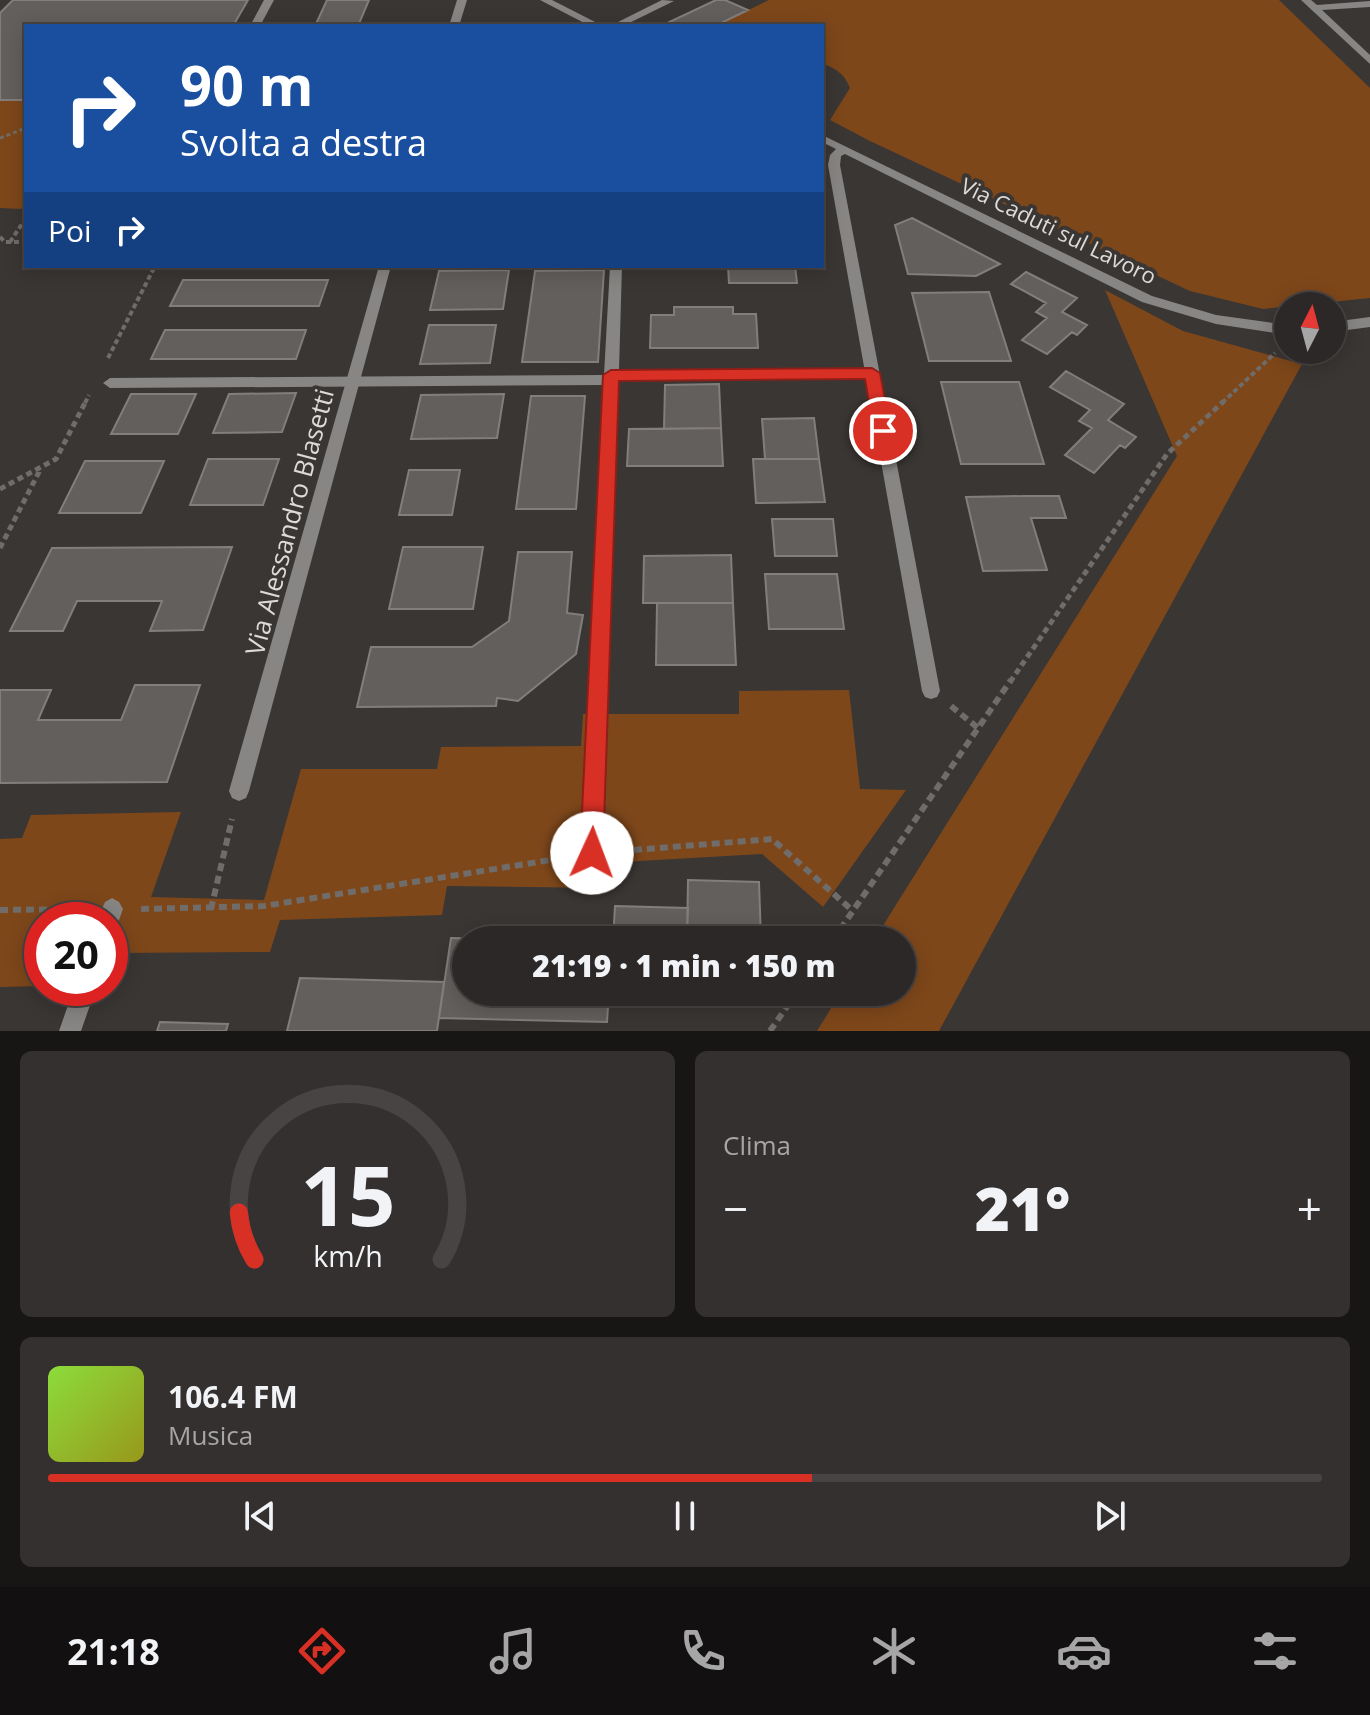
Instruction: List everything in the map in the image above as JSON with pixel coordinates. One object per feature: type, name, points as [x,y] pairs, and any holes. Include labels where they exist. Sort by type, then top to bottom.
[{"type":"street","points":[[256,24],[269,0]]},
{"type":"street","points":[[455,24],[462,0]]},
{"type":"street","points":[[545,0],[594,24]]},
{"type":"street","points":[[619,24],[667,0]]},
{"type":"street","points":[[1306,0],[1370,61]]},
{"type":"street","points":[[1315,8],[1370,4]]},
{"type":"street","name":"Via Caduti sul Lavoro","points":[[824,139],[1147,299],[1196,317],[1274,328]]},
{"type":"street","points":[[844,149],[836,155],[834,165],[931,691]]},
{"type":"street","name":"Via Alessandro Blasetti","points":[[239,791],[384,268]]},
{"type":"street","points":[[592,853],[616,268]]},
{"type":"street","points":[[1346,325],[1370,322]]},
{"type":"street","points":[[110,383],[872,373]]},
{"type":"street","points":[[70,1031],[79,1006]]},
{"type":"path","points":[[0,138],[24,129]]},
{"type":"path","points":[[10,242],[24,221]]},
{"type":"path","points":[[0,237],[10,242],[24,242]]},
{"type":"path","points":[[843,926],[1167,454],[1274,352]]},
{"type":"path","points":[[0,548],[41,467]]},
{"type":"path","points":[[211,909],[239,791]]},
{"type":"path","points":[[128,913],[264,906],[592,853],[772,839],[853,911]]},
{"type":"path","points":[[0,910],[24,911]]},
{"type":"path","points":[[770,1031],[787,1006]]},
{"type":"shaded area","points":[[769,0],[1279,0],[1370,88],[1370,298],[1346,300],[1346,292],[1274,292],[1274,308],[1263,309],[1190,291],[870,141],[830,120],[850,88],[839,72],[824,64],[824,24],[719,24]]},
{"type":"shaded area","points":[[0,100],[24,100],[24,204],[21,209],[0,208]]},
{"type":"shaded area","points":[[1105,290],[1183,331],[1274,356],[1274,364],[1302,364],[939,1031],[817,1031],[832,1006],[916,1006],[916,926],[883,926],[1177,456]]},
{"type":"shaded area","points":[[849,690],[860,789],[906,790],[823,907],[762,854],[604,863],[605,888],[447,886],[442,915],[280,920],[270,952],[128,953],[128,902],[24,902],[24,986],[0,987],[0,839],[22,838],[31,815],[181,812],[151,897],[264,900],[301,769],[437,769],[441,747],[581,746],[583,714],[739,714],[739,691]]},
{"type":"building","points":[[13,0],[248,0],[234,24],[24,24],[24,100],[0,100],[0,13]]},
{"type":"building","points":[[327,0],[369,0],[359,24],[316,24]]},
{"type":"building","points":[[716,0],[725,0],[748,10],[719,24],[665,24]]},
{"type":"building","points":[[912,218],[1000,264],[976,276],[908,274],[895,225]]},
{"type":"building","points":[[728,268],[795,268],[797,283],[729,283]]},
{"type":"building","points":[[509,270],[503,309],[430,310],[439,271]]},
{"type":"building","points":[[604,270],[598,362],[522,362],[535,271]]},
{"type":"building","points":[[1026,272],[1077,298],[1062,312],[1087,325],[1077,335],[1072,332],[1047,354],[1022,340],[1047,318],[1036,312],[1046,303],[1011,284]]},
{"type":"building","points":[[183,280],[328,280],[319,306],[170,306]]},
{"type":"building","points":[[989,292],[1011,361],[929,361],[912,293]]},
{"type":"building","points":[[674,307],[733,307],[733,314],[756,314],[758,348],[650,348],[651,315],[674,315]]},
{"type":"building","points":[[429,325],[496,325],[490,363],[420,364]]},
{"type":"building","points":[[165,330],[306,330],[296,359],[151,359]]},
{"type":"building","points":[[1066,371],[1124,404],[1108,420],[1136,437],[1125,448],[1120,445],[1094,473],[1065,455],[1092,428],[1079,421],[1090,410],[1050,387]]},
{"type":"building","points":[[941,382],[1019,382],[1044,464],[961,464]]},
{"type":"building","points":[[719,384],[721,428],[664,429],[665,385]]},
{"type":"building","points":[[296,393],[282,432],[213,433],[229,394]]},
{"type":"building","points":[[131,394],[196,394],[178,434],[111,434]]},
{"type":"building","points":[[504,394],[497,438],[411,439],[421,395]]},
{"type":"building","points":[[531,396],[585,396],[576,509],[516,509]]},
{"type":"building","points":[[814,418],[819,459],[765,459],[762,419]]},
{"type":"building","points":[[721,428],[723,466],[627,466],[629,429]]},
{"type":"building","points":[[208,459],[279,459],[263,505],[190,505]]},
{"type":"building","points":[[753,459],[819,459],[825,502],[756,503]]},
{"type":"building","points":[[85,461],[164,461],[141,513],[59,513]]},
{"type":"building","points":[[409,470],[460,470],[452,515],[399,515]]},
{"type":"building","points":[[1059,496],[1066,518],[1031,518],[1047,570],[983,571],[966,497]]},
{"type":"building","points":[[772,519],[833,519],[837,556],[775,556]]},
{"type":"building","points":[[232,547],[203,630],[150,631],[162,601],[77,601],[63,631],[10,631],[52,548]]},
{"type":"building","points":[[403,547],[483,547],[473,609],[389,609]]},
{"type":"building","points":[[518,552],[572,552],[567,613],[583,615],[576,654],[518,701],[497,698],[496,706],[357,707],[371,647],[472,647],[509,621]]},
{"type":"building","points":[[731,555],[733,603],[643,603],[644,556]]},
{"type":"building","points":[[765,574],[837,574],[844,629],[769,629]]},
{"type":"building","points":[[657,603],[733,603],[736,665],[656,665]]},
{"type":"building","points":[[135,685],[200,685],[167,782],[0,783],[0,690],[51,690],[38,720],[121,720]]},
{"type":"building","points":[[688,880],[759,882],[761,926],[687,926]]},
{"type":"building","points":[[615,906],[688,908],[687,926],[614,926]]},
{"type":"building","points":[[451,938],[452,1006],[608,1006],[607,1022],[439,1018]]},
{"type":"building","points":[[300,978],[444,982],[437,1031],[287,1031]]},
{"type":"building","points":[[160,1022],[228,1024],[226,1031],[157,1031]]},
{"type":"route","points":[[592,853],[611,375],[872,373],[883,431]]}]
